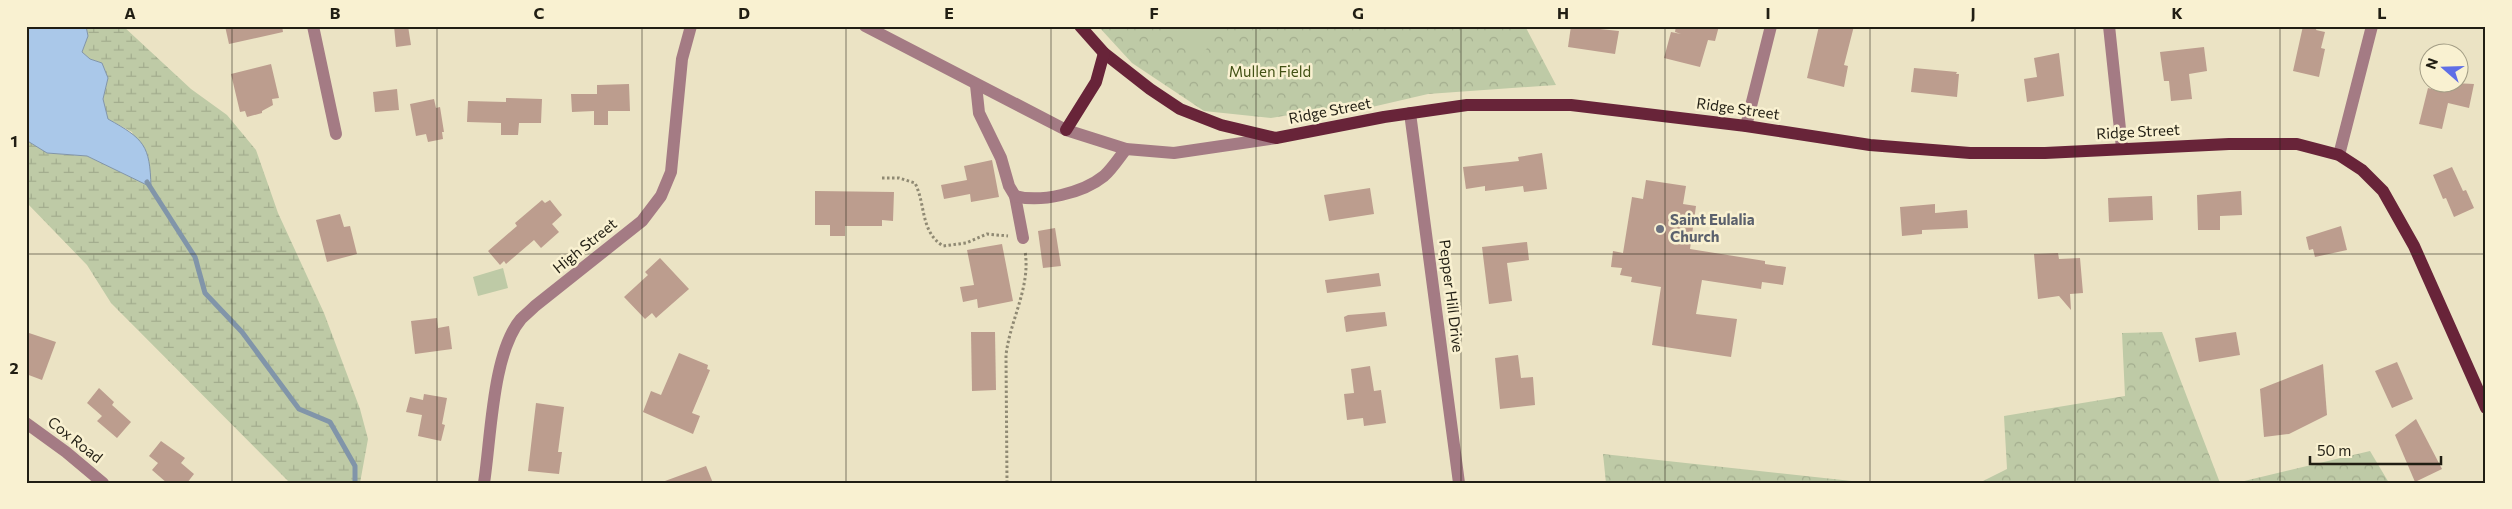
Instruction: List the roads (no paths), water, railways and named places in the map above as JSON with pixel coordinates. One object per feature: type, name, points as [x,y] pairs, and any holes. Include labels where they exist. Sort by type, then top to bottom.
[{"type":"main road","points":[[1080,26],[1104,53],[1150,89],[1180,109],[1221,125],[1276,138]]},
{"type":"main road","points":[[1066,130],[1093,88],[1104,53]]},
{"type":"main road","name":"Ridge Street","points":[[1276,138],[1410,113],[1467,105],[1571,105],[1746,126],[1870,145],[1970,153],[2045,153],[2229,144],[2297,144],[2339,155],[2362,170],[2383,191],[2414,246],[2486,408]]},
{"type":"street","points":[[313,26],[336,134]]},
{"type":"street","name":"High Street","points":[[484,483],[498,376],[513,331],[520,320],[535,306],[648,215],[668,182],[672,161],[682,60],[691,26]]},
{"type":"street","name":"Ridge Street","points":[[865,26],[1066,130],[1126,149],[1174,153],[1276,138]]},
{"type":"street","points":[[1746,126],[1771,26]]},
{"type":"street","points":[[2109,26],[2122,148]]},
{"type":"street","points":[[2339,155],[2372,26]]},
{"type":"street","points":[[976,85],[982,122],[1001,158],[1009,186],[1015,196],[1023,238]]},
{"type":"street","name":"Pepper Hill Drive","points":[[1410,113],[1459,483]]},
{"type":"street","points":[[1015,196],[1026,199],[1047,199],[1095,183],[1106,175],[1126,149]]},
{"type":"street","name":"Cox Road","points":[[26,423],[66,452],[103,483]]},
{"type":"water","points":[[26,26],[86,26],[88,36],[82,52],[90,59],[102,63],[108,78],[103,99],[108,119],[130,132],[143,145],[149,161],[151,187],[87,156],[47,153],[26,140]]},
{"type":"waterway","points":[[147,182],[195,257],[205,293],[242,332],[299,409],[330,422],[355,466],[355,483]]},
{"type":"place","name":"Saint Eulalia Church","points":[[1660,229]]},
{"type":"park label","name":"Mullen Field","points":[[1270,72]]}]
